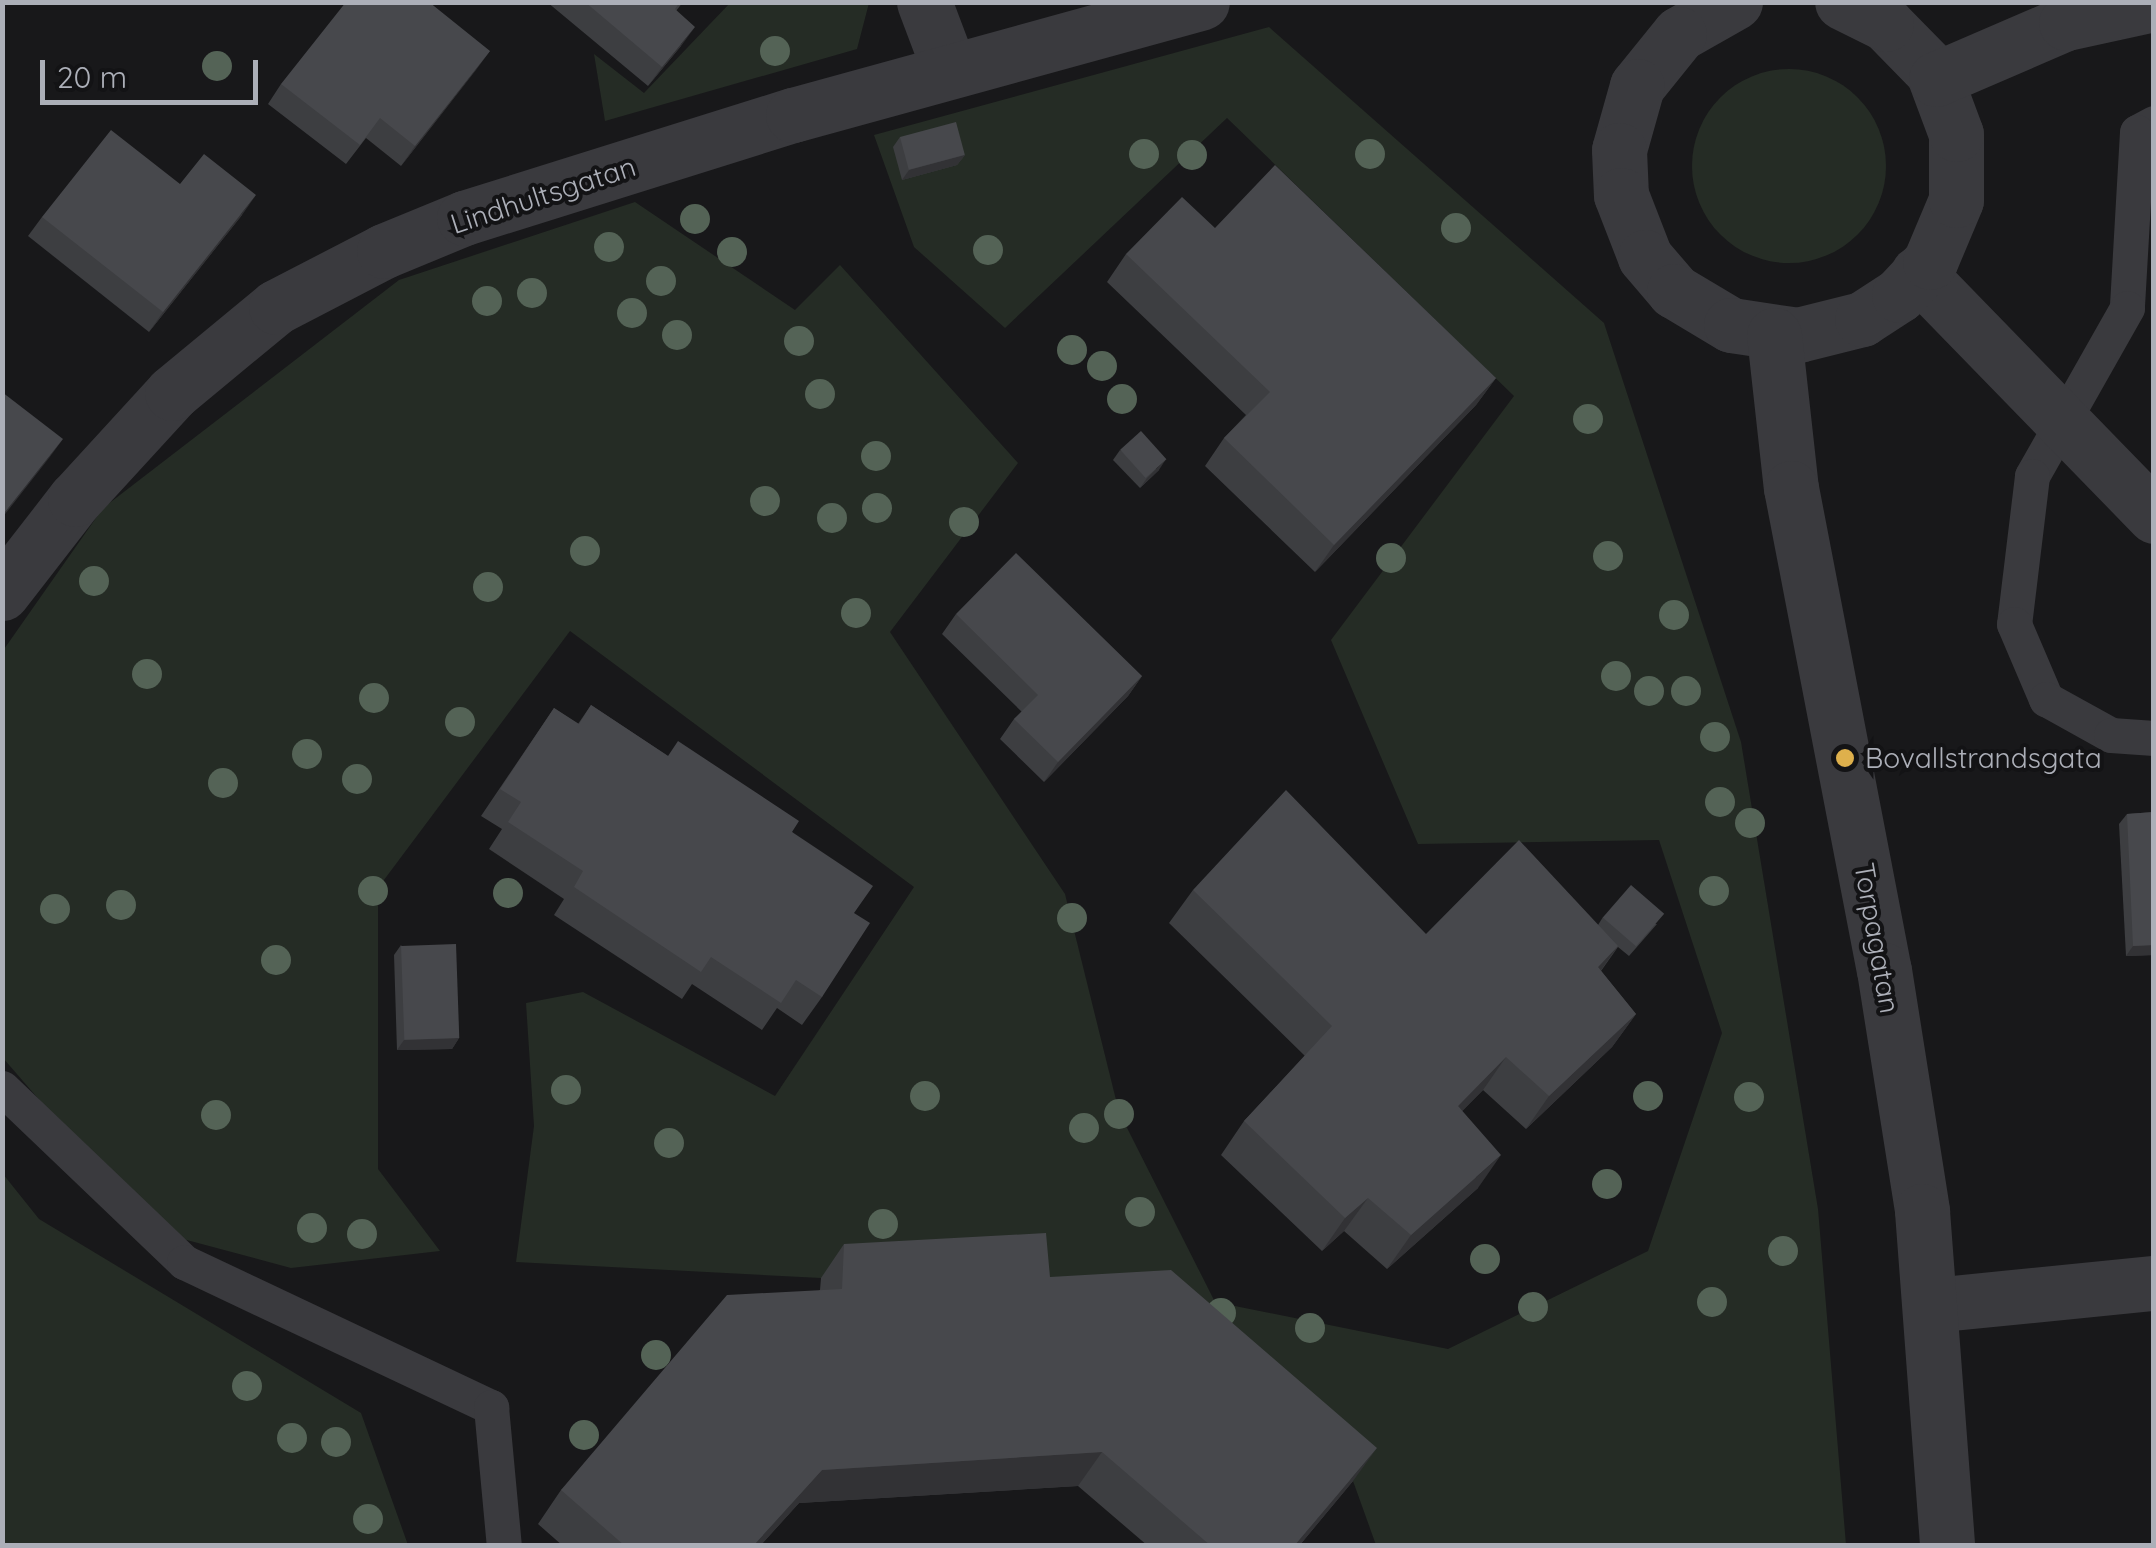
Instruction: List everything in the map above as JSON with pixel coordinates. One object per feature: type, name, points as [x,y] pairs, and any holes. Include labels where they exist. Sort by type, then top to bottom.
[{"type":"street","points":[[924,2],[949,68]]},
{"type":"street","name":"Lindhultsgatan","points":[[2,592],[75,499],[172,393],[276,307],[464,218],[949,68],[1202,2]]},
{"type":"street","points":[[1712,7],[1663,49],[1637,86],[1619,150],[1621,195],[1646,257],[1674,291],[1731,325],[1774,335],[1820,332],[1862,319],[1918,273],[1949,222],[1958,178],[1952,112],[1936,79],[1904,38],[1842,2]]},
{"type":"street","points":[[1936,79],[2095,8],[2154,4]]},
{"type":"street","points":[[1918,273],[2154,516]]},
{"type":"street","name":"Torpagatan","points":[[1774,335],[1791,488],[1884,970],[1932,1305],[1947,1546]]},
{"type":"street","points":[[1932,1305],[2154,1283]]},
{"type":"lane","points":[[2154,123],[2138,132],[2127,308],[2060,420],[2032,476],[2014,624],[2046,699],[2112,735],[2154,738]]},
{"type":"lane","points":[[2,1088],[184,1262],[491,1407],[504,1546]]},
{"type":"shaded area","points":[[730,3],[869,3],[857,49],[605,121],[594,54],[644,93]]},
{"type":"shaded area","points":[[1269,27],[1604,323],[1741,742],[1818,1209],[1846,1545],[1376,1545],[1353,1481],[1027,1310],[1022,1266],[821,1278],[516,1262],[534,1126],[526,1003],[583,992],[775,1096],[914,887],[570,631],[378,888],[378,1169],[440,1251],[291,1268],[153,1231],[3,1058],[2,652],[103,508],[399,280],[635,202],[795,310],[840,265],[1018,463],[890,632],[1065,894],[1119,1112],[1215,1302],[1448,1349],[1648,1251],[1722,1033],[1659,840],[1418,844],[1331,640],[1514,396],[1227,118],[1005,328],[914,247],[874,135]]},
{"type":"shaded area","points":[[1789,69],[1826,77],[1857,98],[1878,129],[1886,166],[1878,203],[1857,234],[1826,255],[1789,263],[1752,255],[1721,234],[1700,203],[1692,166],[1700,129],[1721,98],[1752,77]]},
{"type":"shaded area","points":[[3,1174],[39,1219],[361,1413],[408,1545],[3,1545]]},
{"type":"building","points":[[346,2],[429,2],[490,51],[415,146],[380,118],[360,145],[281,84]]},
{"type":"building","points":[[585,2],[680,2],[675,9],[695,27],[662,67]]},
{"type":"building","points":[[956,122],[965,155],[909,170],[900,137]]},
{"type":"building","points":[[111,130],[180,184],[204,154],[256,195],[163,312],[42,217]]},
{"type":"building","points":[[1275,165],[1496,378],[1334,545],[1224,438],[1270,392],[1126,254],[1182,197],[1215,228]]},
{"type":"building","points":[[2,392],[63,439],[2,516]]},
{"type":"building","points":[[1141,431],[1166,459],[1146,478],[1120,450]]},
{"type":"building","points":[[1016,553],[1142,676],[1058,762],[1014,719],[1038,695],[956,614]]},
{"type":"building","points":[[591,705],[668,756],[678,741],[799,821],[792,832],[873,886],[854,913],[870,923],[822,997],[796,980],[781,1003],[711,957],[701,972],[574,887],[583,871],[508,822],[521,802],[500,789],[554,708],[579,724]]},
{"type":"building","points":[[1286,790],[1426,934],[1519,840],[1618,946],[1598,967],[1636,1014],[1549,1096],[1506,1057],[1458,1106],[1501,1155],[1411,1235],[1368,1198],[1345,1218],[1244,1121],[1332,1026],[1193,890]]},
{"type":"building","points":[[2154,812],[2154,945],[2133,946],[2127,814]]},
{"type":"building","points":[[1631,885],[1664,914],[1636,946],[1603,917]]},
{"type":"building","points":[[456,944],[459,1038],[404,1040],[401,946]]},
{"type":"building","points":[[1046,1233],[1050,1277],[1171,1270],[1377,1448],[1294,1546],[1211,1546],[1102,1452],[822,1470],[753,1546],[625,1546],[561,1490],[727,1295],[842,1289],[844,1244]]},
{"type":"place","name":"Bovallstrandsgata","points":[[1845,758]]}]
